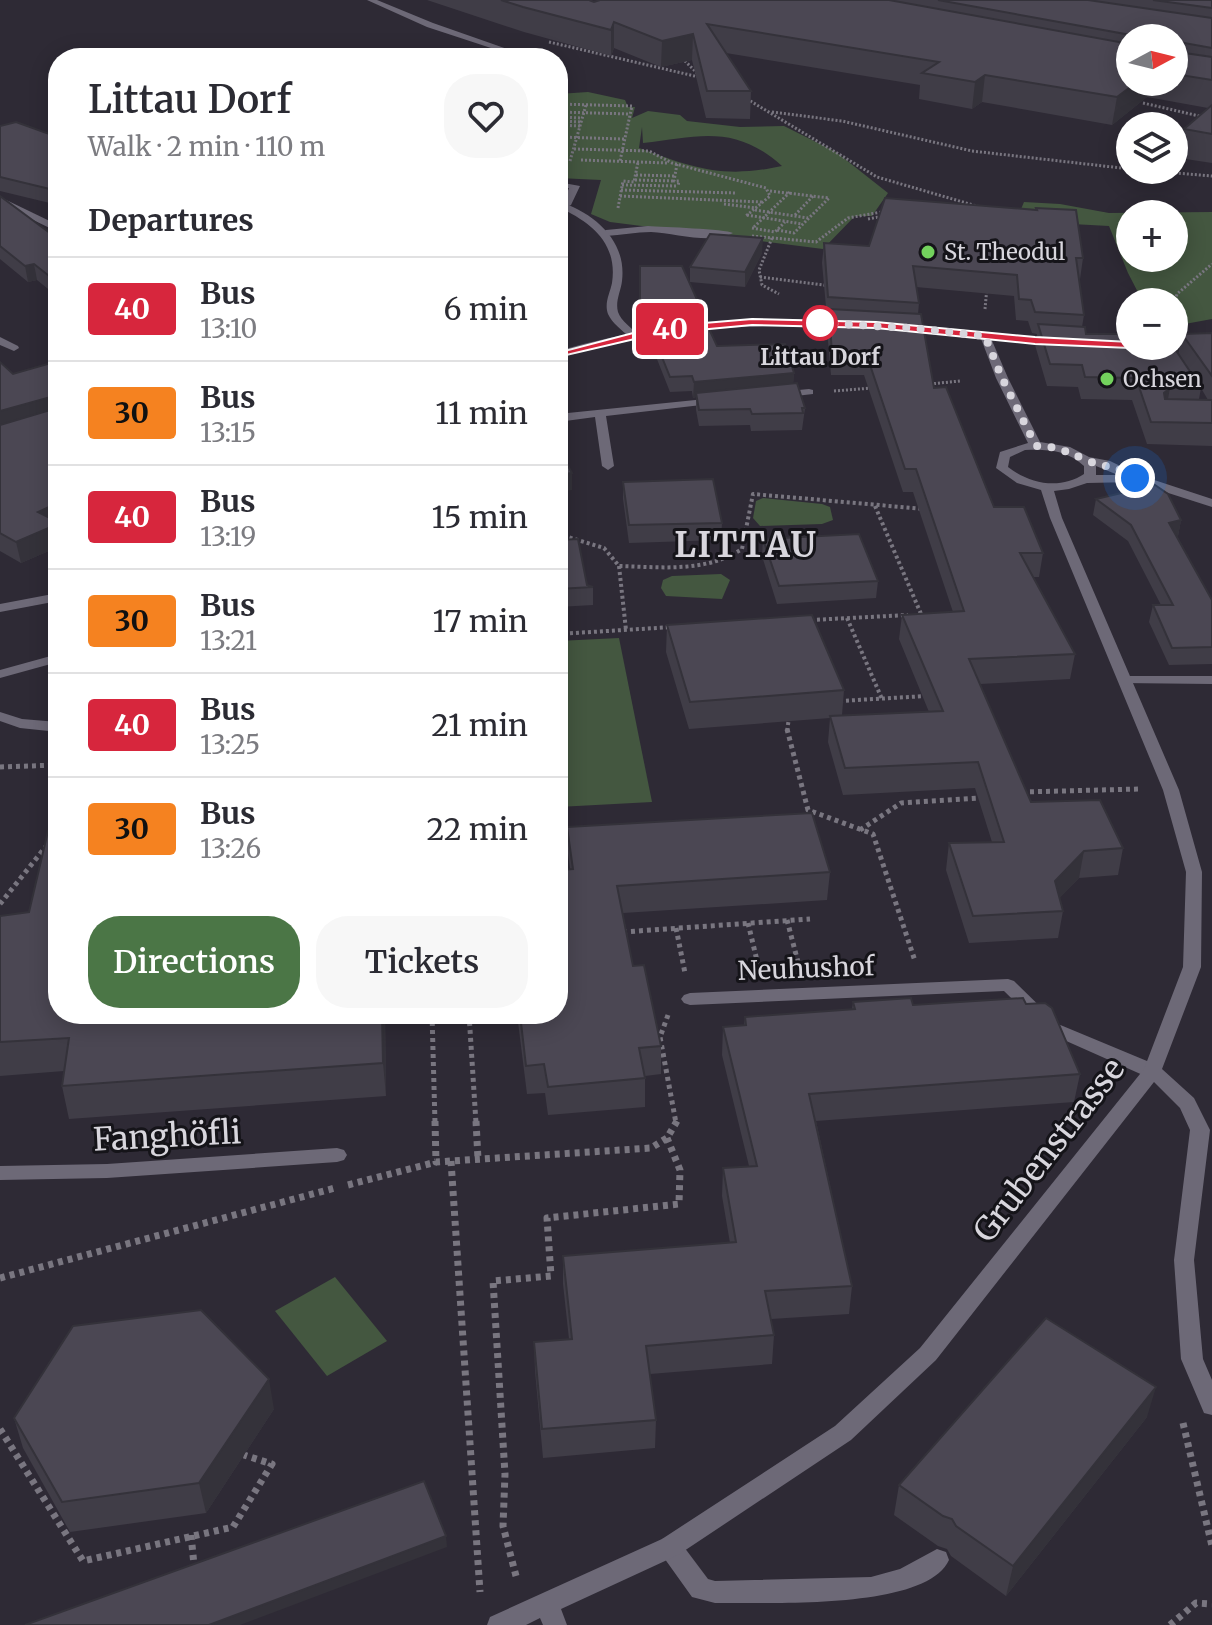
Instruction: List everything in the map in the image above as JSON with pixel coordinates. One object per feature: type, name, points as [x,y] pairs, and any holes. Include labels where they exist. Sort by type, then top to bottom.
[{"type":"street","points":[[371,0],[430,25],[504,48]]},
{"type":"street","points":[[568,186],[575,186],[568,203]]},
{"type":"street","points":[[0,200],[48,223]]},
{"type":"street","points":[[0,214],[15,209]]},
{"type":"street","points":[[568,209],[606,233],[615,247],[619,269],[611,305],[613,315],[633,335]]},
{"type":"street","points":[[606,233],[648,229],[730,230]]},
{"type":"street","points":[[568,351],[633,335],[719,324],[862,324]]},
{"type":"street","points":[[891,326],[1064,343]]},
{"type":"street","points":[[985,336],[1036,446]]},
{"type":"street","points":[[0,340],[14,348]]},
{"type":"street","points":[[1188,346],[1212,343]]},
{"type":"street","points":[[765,397],[809,392]]},
{"type":"street","points":[[568,417],[735,399]]},
{"type":"street","points":[[600,412],[608,466]]},
{"type":"street","points":[[1135,478],[1125,470],[1086,460],[1060,448],[1036,446],[1012,450],[1004,455],[1002,468],[1018,480],[1046,486],[1062,487],[1085,479],[1135,478],[1212,503]]},
{"type":"street","points":[[1085,479],[1092,470],[1086,460]]},
{"type":"street","name":"Grubenstrasse","points":[[499,1625],[551,1615],[710,1523],[843,1433],[928,1354],[1152,1071],[1192,967],[1194,872],[1171,790],[1056,518],[1046,486]]},
{"type":"street","points":[[0,608],[48,599]]},
{"type":"street","points":[[0,674],[48,661]]},
{"type":"street","points":[[1126,680],[1212,680]]},
{"type":"street","points":[[0,716],[20,723],[48,726]]},
{"type":"street","name":"Neuhushof","points":[[690,999],[1008,985],[1052,1028],[1152,1071],[1182,1093],[1200,1130],[1184,1260],[1192,1359],[1212,1406]]},
{"type":"street","name":"Fanghöfli","points":[[0,1173],[107,1171],[337,1155]]},
{"type":"street","points":[[670,1547],[701,1589],[715,1592],[871,1588],[906,1579],[937,1560]]},
{"type":"path","points":[[548,42],[716,83]]},
{"type":"path","points":[[677,53],[701,78]]},
{"type":"path","points":[[742,96],[877,177],[985,208]]},
{"type":"path","points":[[1143,103],[1212,119]]},
{"type":"path","points":[[568,104],[632,106],[620,161]]},
{"type":"path","points":[[568,168],[586,105]]},
{"type":"path","points":[[765,110],[842,121],[972,151],[1116,167]]},
{"type":"path","points":[[568,119],[630,114]]},
{"type":"path","points":[[568,119],[582,120]]},
{"type":"path","points":[[568,138],[624,139]]},
{"type":"path","points":[[574,149],[649,151],[674,163]]},
{"type":"path","points":[[571,160],[674,163],[739,179],[769,191],[829,198],[794,233],[752,228],[730,230]]},
{"type":"path","points":[[674,163],[674,178]]},
{"type":"path","points":[[1188,174],[1212,176]]},
{"type":"path","points":[[635,177],[674,178],[679,181],[675,200]]},
{"type":"path","points":[[737,199],[739,179]]},
{"type":"path","points":[[621,187],[737,193]]},
{"type":"path","points":[[730,230],[770,196],[769,191]]},
{"type":"path","points":[[752,228],[791,192]]},
{"type":"path","points":[[795,216],[814,195]]},
{"type":"path","points":[[620,196],[762,202]]},
{"type":"path","points":[[754,210],[809,218]]},
{"type":"path","points":[[730,230],[816,242],[836,222],[861,212],[894,213],[868,219]]},
{"type":"path","points":[[747,215],[803,224]]},
{"type":"path","points":[[777,230],[785,221]]},
{"type":"path","points":[[772,238],[759,270],[760,277],[762,285],[784,297]]},
{"type":"path","points":[[1184,288],[1212,264]]},
{"type":"path","points":[[760,277],[837,287]]},
{"type":"path","points":[[985,311],[988,282]]},
{"type":"path","points":[[930,384],[960,381]]},
{"type":"path","points":[[809,392],[885,387]]},
{"type":"path","points":[[619,566],[708,564],[732,557],[742,549],[753,494],[931,509]]},
{"type":"path","points":[[875,506],[921,614]]},
{"type":"path","points":[[568,537],[604,548],[619,566],[626,630]]},
{"type":"path","points":[[800,620],[936,613]]},
{"type":"path","points":[[847,618],[882,699]]},
{"type":"path","points":[[568,633],[674,627]]},
{"type":"path","points":[[837,701],[940,695]]},
{"type":"path","points":[[793,704],[786,727],[808,810],[860,830],[901,803],[997,797]]},
{"type":"path","points":[[0,767],[48,765]]},
{"type":"path","points":[[1019,792],[1084,788],[1145,789]]},
{"type":"path","name":"Neuhushof","points":[[860,830],[873,834],[924,989]]},
{"type":"path","points":[[0,904],[48,843]]},
{"type":"path","points":[[617,932],[810,919]]},
{"type":"path","points":[[787,920],[807,994]]},
{"type":"path","points":[[748,923],[766,996]]},
{"type":"path","points":[[0,1278],[436,1162],[651,1148],[667,1138],[677,1122],[660,1037],[669,1012],[690,999],[676,928]]},
{"type":"path","points":[[432,1024],[436,1162]]},
{"type":"path","points":[[470,1024],[478,1159]]},
{"type":"path","points":[[516,1576],[506,1549],[500,1501],[505,1474],[493,1281],[551,1276],[547,1218],[679,1204],[682,1178],[678,1159],[667,1138]]},
{"type":"path","points":[[451,1161],[480,1592]]},
{"type":"path","points":[[1192,1359],[1176,1395],[1212,1546]]},
{"type":"path","points":[[0,1429],[83,1561],[233,1527],[272,1464],[244,1455]]},
{"type":"path","points":[[191,1535],[194,1565]]},
{"type":"path","points":[[1170,1625],[1196,1603],[1212,1604]]},
{"type":"green space","points":[[588,92],[625,100],[628,107],[635,107],[632,118],[648,111],[680,115],[687,121],[740,127],[784,126],[836,152],[888,193],[872,216],[855,216],[823,249],[610,222],[591,214],[601,180],[568,178],[568,93]],"holes":[[[642,127],[643,143],[700,136],[732,138],[765,153],[782,166],[742,171],[709,169],[639,148]]]},
{"type":"green space","points":[[1024,202],[1116,213],[1116,243],[1109,226],[1016,221]]},
{"type":"green space","points":[[1188,212],[1212,212],[1212,319],[1188,323],[1188,288],[1136,288],[1128,273],[1188,272]]},
{"type":"green space","points":[[763,498],[822,504],[830,507],[833,520],[822,524],[760,526],[753,518],[756,501]]},
{"type":"green space","points":[[721,574],[730,580],[722,599],[666,596],[661,588],[663,580],[672,576]]},
{"type":"green space","points":[[619,638],[652,802],[568,806],[568,641]]},
{"type":"green space","points":[[335,1277],[387,1341],[327,1376],[275,1311]]},
{"type":"building","points":[[501,0],[889,0],[1116,41],[1118,96],[1117,97],[985,75],[975,82],[922,73],[939,62],[707,24],[751,91],[707,91],[693,34],[662,41],[614,22],[611,30]]},
{"type":"building","points":[[938,0],[1088,0],[1212,18],[1212,48],[1188,44],[1188,24],[1116,24],[1116,32]]},
{"type":"building","points":[[1153,0],[1212,0],[1212,8]]},
{"type":"building","points":[[1188,53],[1212,57],[1212,80],[1188,76]]},
{"type":"building","points":[[1212,105],[1212,134],[1188,130],[1188,126]]},
{"type":"building","points":[[16,122],[48,134],[48,189],[0,177],[0,126]]},
{"type":"building","points":[[0,196],[48,232],[48,275],[34,264],[25,266],[0,246]]},
{"type":"building","points":[[885,198],[1037,210],[1076,210],[1083,258],[1076,258],[1084,315],[1035,312],[1031,300],[1019,299],[1017,275],[913,266],[919,303],[828,297],[824,243],[869,246]]},
{"type":"building","points":[[710,234],[763,238],[745,272],[690,267]]},
{"type":"building","points":[[640,266],[682,266],[699,304],[644,312],[640,301]]},
{"type":"building","points":[[829,309],[921,314],[934,388],[946,387],[994,507],[1024,507],[1043,553],[1020,553],[1075,654],[969,659],[1031,802],[1100,800],[1123,848],[1084,851],[1055,881],[1063,911],[973,916],[949,843],[1004,842],[978,762],[845,768],[830,716],[943,711],[902,615],[964,611],[916,469],[905,469],[866,353],[832,354]]},
{"type":"building","points":[[704,318],[717,346],[785,344],[794,373],[694,382],[692,376],[670,377],[649,325]]},
{"type":"building","points":[[1038,324],[1085,327],[1086,334],[1116,334],[1116,360],[1182,360],[1201,388],[1170,388],[1164,393],[1165,399],[1212,400],[1212,423],[1151,422],[1136,378],[1085,377],[1082,365],[1050,364]]},
{"type":"building","points":[[1212,333],[1212,376],[1188,342],[1188,334]]},
{"type":"building","points":[[0,362],[13,374],[48,364],[48,398],[0,411]]},
{"type":"building","points":[[797,383],[805,408],[802,408],[803,413],[752,414],[750,409],[699,410],[696,393]]},
{"type":"building","points":[[48,411],[48,508],[38,512],[48,517],[48,528],[16,542],[0,533],[0,425]]},
{"type":"building","points":[[713,479],[722,523],[629,525],[623,482]]},
{"type":"building","points":[[1155,485],[1168,494],[1181,520],[1169,523],[1212,600],[1212,647],[1172,648],[1153,605],[1173,605],[1131,525],[1096,499]]},
{"type":"building","points":[[859,534],[878,581],[779,586],[763,539]]},
{"type":"building","points":[[578,539],[587,585],[593,587],[568,588],[568,540]]},
{"type":"building","points":[[812,615],[844,690],[690,702],[667,625]]},
{"type":"building","points":[[812,813],[830,872],[617,886],[633,966],[644,965],[661,1046],[639,1048],[645,1078],[548,1087],[544,1064],[526,1066],[521,1024],[568,1024],[568,869],[573,869],[568,827]]},
{"type":"building","points":[[48,831],[48,1024],[382,1024],[383,1063],[62,1086],[69,1038],[0,1042],[0,916],[29,912]]},
{"type":"building","points":[[911,998],[913,1005],[1023,998],[1026,1004],[1045,1003],[1052,1008],[1080,1074],[809,1094],[852,1286],[765,1291],[774,1335],[646,1346],[656,1420],[542,1429],[534,1342],[572,1339],[563,1256],[736,1242],[723,1168],[757,1166],[723,1027],[746,1025],[745,1017],[855,1009],[853,1002]]},
{"type":"building","points":[[201,1310],[269,1379],[199,1483],[62,1502],[14,1418],[73,1326]]},
{"type":"building","points":[[1046,1318],[1156,1387],[1013,1566],[956,1526],[952,1519],[899,1485]]},
{"type":"building","points":[[424,1481],[446,1536],[209,1625],[25,1625]]},
{"type":"bus line","name":"40","points":[[568,351],[656,331],[752,322],[876,325],[1035,341],[1116,345]]},
{"type":"place","name":"St. Theodul","points":[[928,252]]},
{"type":"place","name":"Littau Dorf","points":[[820,323]]},
{"type":"place","name":"Ochsen","points":[[1107,379]]},
{"type":"district","name":"LITTAU","points":[[746,545]]},
{"type":"route","points":[[820,323],[876,325],[985,336],[1036,446],[1070,451],[1086,460],[1125,470],[1135,478]]}]
